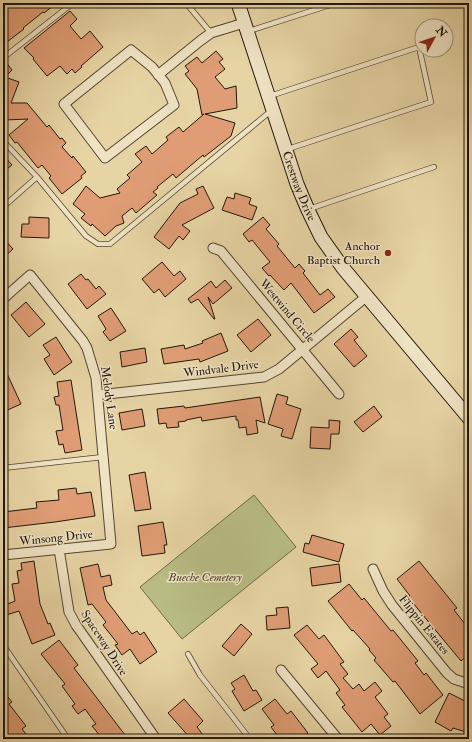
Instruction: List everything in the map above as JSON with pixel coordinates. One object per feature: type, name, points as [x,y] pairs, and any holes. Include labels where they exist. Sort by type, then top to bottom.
[{"type":"main road","name":"Crestway Drive","points":[[238,3],[297,184],[321,237],[343,268],[469,418]]},
{"type":"street","points":[[158,75],[211,33],[246,28]]},
{"type":"street","points":[[131,50],[152,67],[158,75],[165,83],[174,105],[105,158],[64,104],[131,50]]},
{"type":"street","name":"Westwind Circle","points":[[213,248],[221,251],[339,394]]},
{"type":"street","name":"Melody Lane","points":[[3,299],[30,275],[83,341],[93,365],[96,378],[111,544]]},
{"type":"street","name":"Windvale Drive","points":[[98,395],[264,377],[279,369],[367,296]]},
{"type":"street","name":"Winsong Drive","points":[[3,555],[111,544]]},
{"type":"street","name":"Spaceway Drive","points":[[59,549],[69,612],[76,625],[156,739]]},
{"type":"street","name":"Flippin Estates","points":[[373,569],[383,591],[392,605],[447,673],[454,679],[469,684]]},
{"type":"street","points":[[281,670],[338,739]]},
{"type":"lane","points":[[3,58],[73,3]]},
{"type":"lane","points":[[186,3],[211,33]]},
{"type":"lane","points":[[246,28],[336,3]]},
{"type":"lane","points":[[3,141],[37,177],[86,236],[98,244],[110,244],[271,103],[419,47],[431,102],[286,150]]},
{"type":"lane","points":[[308,210],[434,167]]},
{"type":"lane","points":[[3,207],[37,177]]},
{"type":"lane","points":[[3,468],[103,457]]},
{"type":"lane","points":[[3,645],[68,739]]},
{"type":"lane","points":[[188,654],[200,675],[250,739]]},
{"type":"green space","name":"Bueche Cemetery","points":[[254,495],[296,547],[182,639],[140,587]]},
{"type":"building","points":[[6,3],[57,3],[44,13],[43,12],[3,45],[3,6]]},
{"type":"building","points":[[70,11],[77,19],[70,26],[81,39],[90,31],[103,47],[75,73],[72,69],[67,74],[60,66],[47,76],[33,59],[34,58],[24,48]]},
{"type":"building","points":[[216,51],[223,59],[219,62],[225,69],[215,77],[225,89],[236,86],[237,108],[205,114],[235,123],[231,136],[204,157],[203,155],[176,178],[173,174],[153,192],[157,195],[136,213],[132,208],[122,216],[124,223],[116,226],[105,236],[92,224],[91,226],[81,218],[85,214],[73,204],[86,186],[100,198],[120,193],[117,189],[130,178],[127,175],[142,162],[135,154],[146,146],[152,154],[168,140],[166,137],[179,127],[183,132],[204,114],[202,115],[197,89],[185,74],[189,71],[185,66],[197,57],[202,63]]},
{"type":"building","points":[[5,61],[12,70],[5,77],[19,82],[11,103],[27,103],[47,127],[49,125],[60,139],[62,138],[66,143],[62,147],[72,158],[73,156],[86,172],[81,176],[82,178],[62,194],[49,178],[51,176],[42,165],[38,168],[17,142],[15,143],[9,135],[28,119],[5,120],[3,123],[3,62]]},
{"type":"building","points":[[3,155],[12,165],[3,172]]},
{"type":"building","points":[[203,186],[214,208],[182,225],[190,231],[183,240],[179,236],[169,249],[154,237],[180,203],[198,194],[196,189]]},
{"type":"building","points":[[235,193],[251,198],[249,204],[257,207],[252,220],[222,210],[227,197],[234,199]]},
{"type":"building","points":[[29,217],[49,218],[49,238],[21,237],[22,224],[29,224]]},
{"type":"building","points":[[263,217],[270,225],[266,229],[279,244],[277,246],[295,268],[299,264],[305,271],[303,273],[320,295],[328,289],[335,297],[314,313],[291,283],[284,290],[270,275],[269,276],[262,268],[270,262],[252,240],[249,242],[243,234]]},
{"type":"building","points":[[3,238],[13,249],[3,258]]},
{"type":"building","points":[[162,262],[174,276],[180,271],[186,279],[165,297],[159,289],[154,293],[142,279]]},
{"type":"building","points":[[81,274],[86,280],[88,279],[96,289],[99,286],[106,294],[87,309],[68,284]]},
{"type":"building","points":[[225,280],[232,288],[213,304],[208,297],[215,319],[198,299],[191,303],[188,299],[211,281],[216,288]]},
{"type":"building","points":[[26,302],[45,324],[29,337],[11,315]]},
{"type":"building","points":[[111,308],[126,331],[110,341],[103,332],[106,329],[98,316]]},
{"type":"building","points":[[258,319],[271,335],[251,352],[237,335]]},
{"type":"building","points":[[351,329],[358,337],[354,340],[367,356],[354,367],[334,344]]},
{"type":"building","points":[[221,333],[228,351],[200,362],[199,359],[164,364],[161,349],[184,345],[185,349],[203,343],[202,341]]},
{"type":"building","points":[[56,337],[72,362],[54,375],[44,359],[50,355],[43,345]]},
{"type":"building","points":[[145,348],[147,362],[122,367],[120,352]]},
{"type":"building","points":[[3,365],[21,404],[3,412]]},
{"type":"building","points":[[71,380],[82,450],[65,453],[63,444],[59,445],[56,431],[63,430],[59,405],[56,405],[54,397],[59,396],[57,382]]},
{"type":"building","points":[[277,394],[288,397],[286,404],[301,409],[292,439],[281,436],[283,429],[268,424]]},
{"type":"building","points":[[260,397],[265,423],[256,420],[258,433],[247,435],[246,427],[239,428],[236,416],[202,421],[201,417],[178,422],[179,427],[167,428],[166,423],[159,424],[157,409],[184,406],[185,408]]},
{"type":"building","points":[[374,406],[382,417],[363,432],[354,422]]},
{"type":"building","points":[[142,409],[145,426],[122,430],[119,413]]},
{"type":"building","points":[[329,420],[340,421],[339,434],[331,434],[330,449],[310,448],[311,427],[329,428]]},
{"type":"building","points":[[145,472],[151,509],[135,511],[129,475]]},
{"type":"building","points":[[76,488],[77,494],[91,492],[95,516],[3,528],[3,512],[37,508],[36,502],[59,500],[58,490]]},
{"type":"building","points":[[163,522],[167,545],[164,545],[165,553],[142,556],[138,526]]},
{"type":"building","points":[[312,535],[344,544],[339,562],[303,552],[305,543],[309,544]]},
{"type":"building","points":[[34,561],[40,604],[48,624],[50,623],[55,635],[32,644],[19,611],[3,616],[3,606],[15,601],[12,584],[19,583],[17,571],[22,570],[21,563]]},
{"type":"building","points":[[419,561],[457,608],[454,610],[469,629],[469,654],[461,661],[408,597],[410,596],[397,579]]},
{"type":"building","points":[[98,564],[101,577],[110,575],[112,585],[103,587],[106,600],[132,634],[137,631],[140,635],[144,632],[157,652],[140,664],[130,649],[122,655],[115,645],[118,644],[103,625],[106,622],[92,604],[88,605],[80,568]]},
{"type":"building","points":[[339,564],[341,582],[312,586],[310,568]]},
{"type":"building","points":[[349,584],[362,600],[364,598],[391,631],[393,630],[418,661],[415,663],[424,675],[426,673],[443,695],[420,714],[395,681],[393,682],[374,660],[376,658],[369,650],[370,649],[353,630],[352,631],[328,601]]},
{"type":"building","points":[[288,607],[290,628],[267,630],[266,616],[277,615],[276,608]]},
{"type":"building","points":[[241,624],[252,634],[234,656],[222,646]]},
{"type":"building","points":[[307,625],[319,639],[324,635],[344,662],[340,664],[348,674],[343,678],[353,689],[359,684],[364,691],[375,682],[382,691],[375,697],[388,714],[384,717],[391,726],[380,735],[371,724],[362,732],[342,707],[345,705],[336,693],[340,690],[326,671],[318,678],[311,669],[318,664],[294,635]]},
{"type":"building","points":[[59,640],[78,665],[74,668],[125,735],[120,739],[107,739],[104,735],[101,737],[92,726],[96,724],[85,709],[78,714],[72,706],[75,704],[62,686],[65,684],[41,654]]},
{"type":"building","points":[[244,675],[253,691],[256,690],[262,700],[244,711],[232,691],[235,689],[231,683]]},
{"type":"building","points":[[3,691],[12,702],[9,704],[26,726],[22,729],[30,739],[9,739],[3,731]]},
{"type":"building","points":[[449,693],[469,703],[469,733],[453,728],[451,731],[435,722]]},
{"type":"building","points":[[184,699],[203,721],[197,727],[206,739],[191,739],[168,713]]},
{"type":"building","points":[[275,699],[287,714],[291,711],[308,733],[300,739],[280,739],[271,727],[274,725],[262,709]]},
{"type":"place","name":"Anchor Baptist Church","points":[[388,253]]}]
